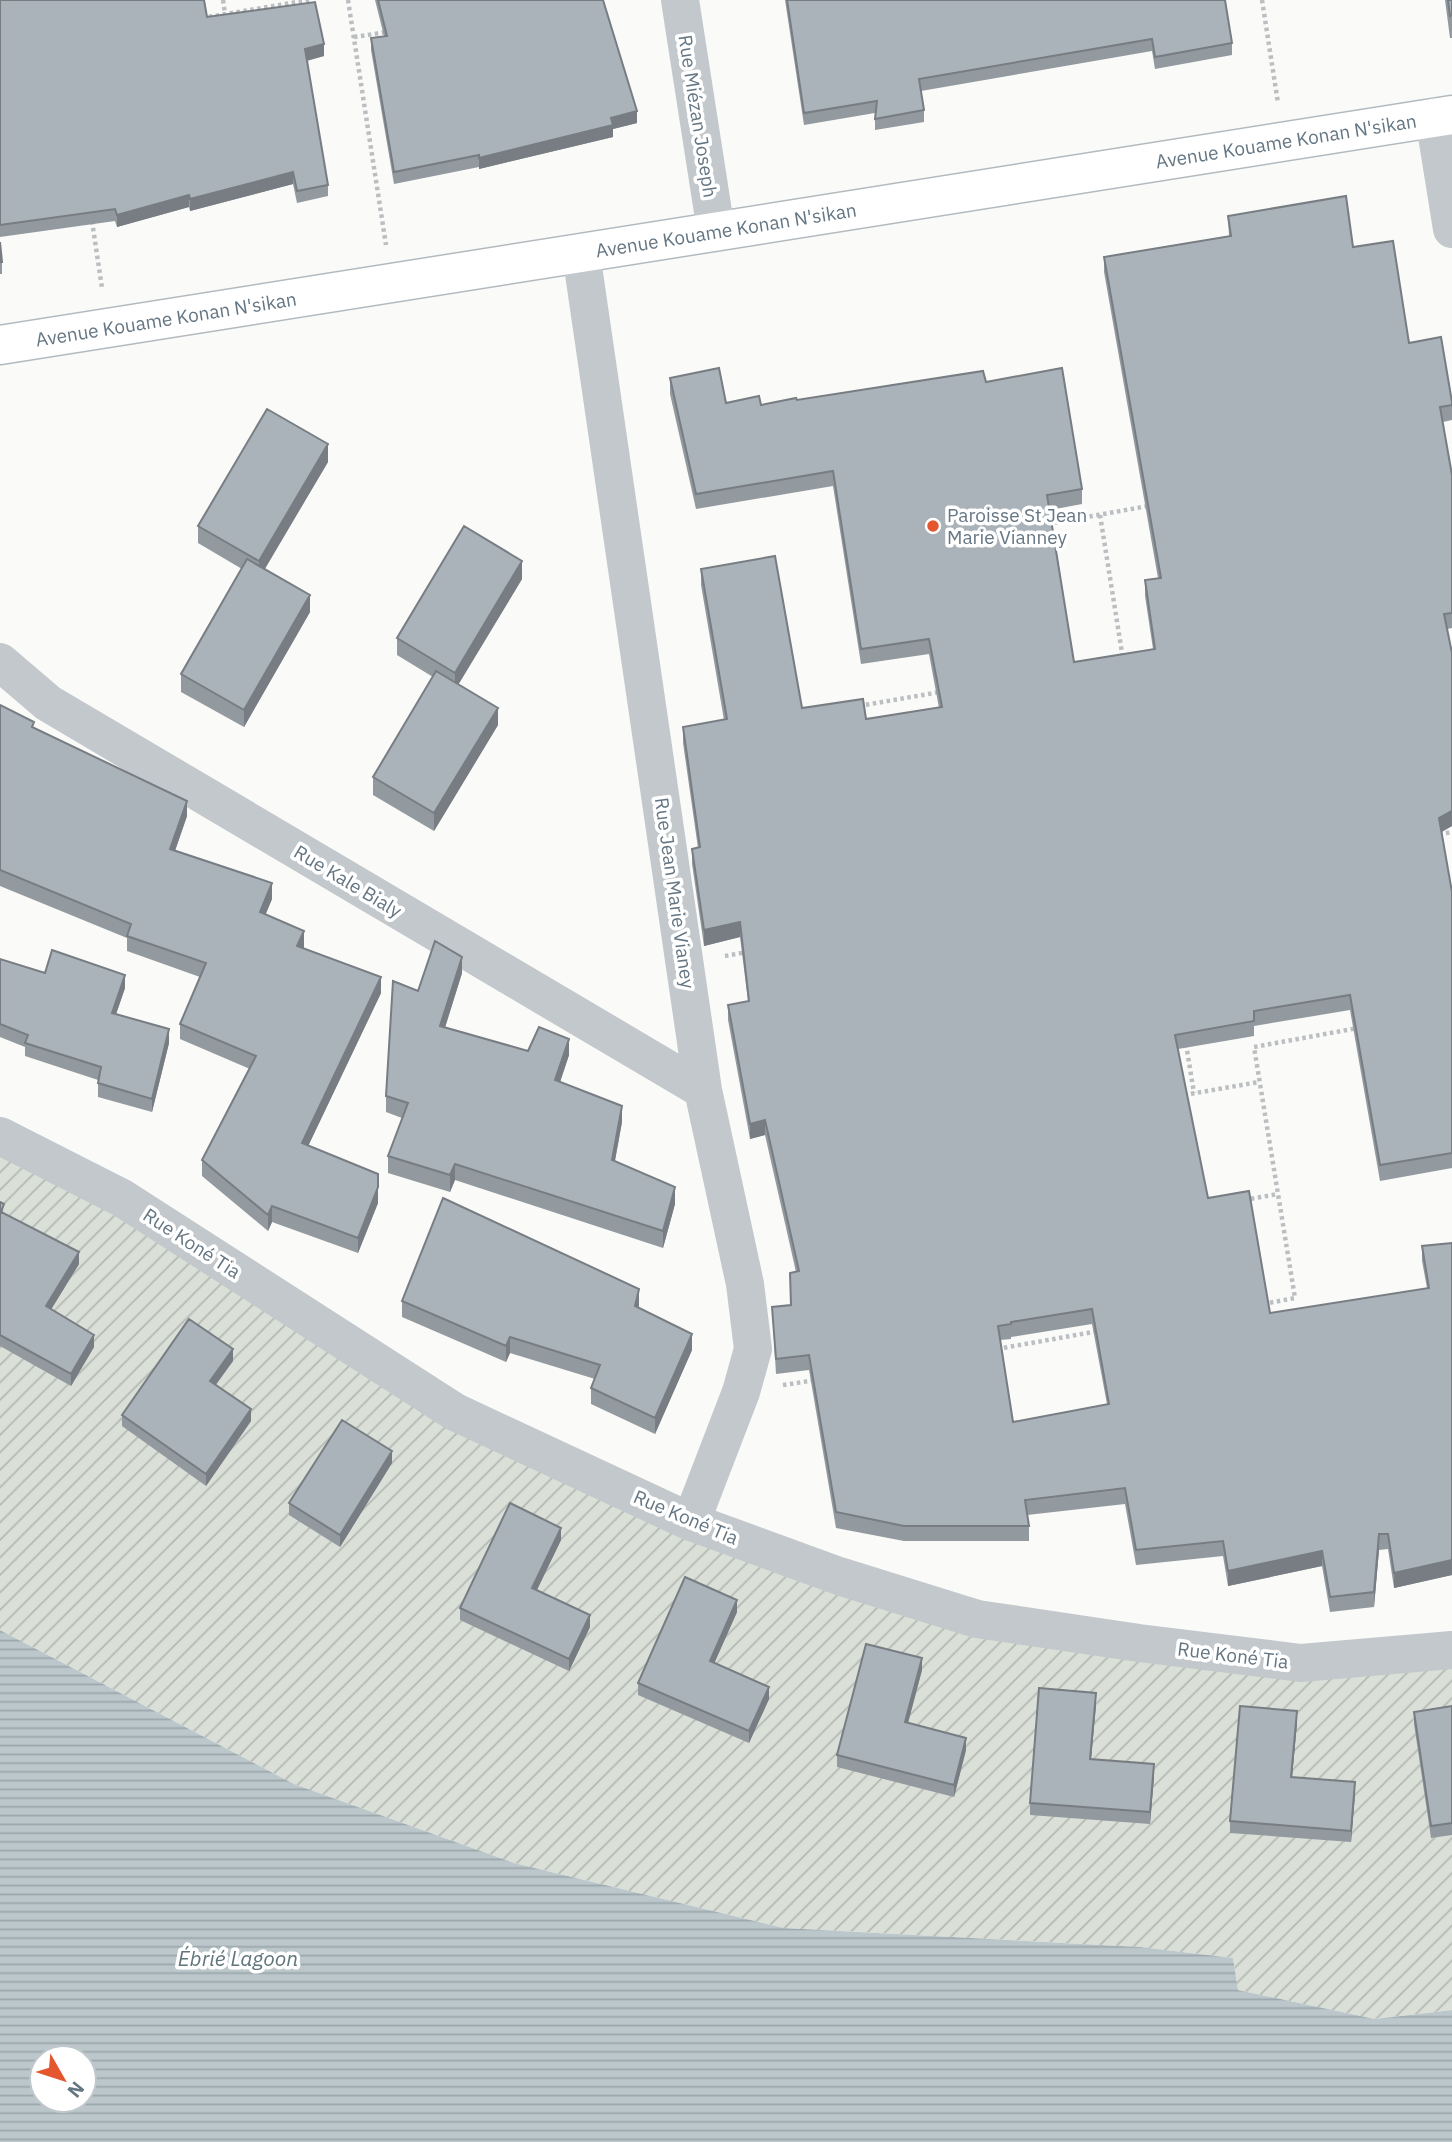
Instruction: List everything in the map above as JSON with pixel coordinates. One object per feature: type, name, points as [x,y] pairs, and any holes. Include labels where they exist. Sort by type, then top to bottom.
[{"type":"street","name":"Rue Miézan Joseph","points":[[680,0],[716,232]]},
{"type":"street","name":"Avenue Kouame Konan N'sikan","points":[[0,345],[1443,116]]},
{"type":"street","points":[[1443,116],[1452,229]]},
{"type":"street","name":"Rue Jean Marie Vianey","points":[[581,253],[703,1090],[742,1272],[753,1349],[741,1392],[691,1522]]},
{"type":"street","name":"Rue Kale Bialy","points":[[0,662],[48,703],[703,1090]]},
{"type":"street","name":"Rue Koné Tia","points":[[0,1136],[122,1198],[455,1412],[691,1522],[839,1576],[978,1619],[1301,1663],[1452,1650]]},
{"type":"path","points":[[223,0],[225,14]]},
{"type":"path","points":[[198,18],[309,0]]},
{"type":"path","points":[[348,0],[392,283]]},
{"type":"path","points":[[1262,0],[1284,141]]},
{"type":"path","points":[[354,37],[394,31]]},
{"type":"path","points":[[91,218],[109,328]]},
{"type":"path","points":[[1048,524],[1153,505]]},
{"type":"path","points":[[1100,515],[1124,661],[1110,663]]},
{"type":"path","points":[[854,706],[948,691]]},
{"type":"path","points":[[1439,835],[1452,832]]},
{"type":"path","points":[[685,963],[752,951]]},
{"type":"path","points":[[1255,1305],[1295,1298],[1254,1046],[1359,1028]]},
{"type":"path","points":[[1185,1040],[1194,1093]]},
{"type":"path","points":[[1180,1095],[1259,1082]]},
{"type":"path","points":[[1237,1201],[1278,1194]]},
{"type":"path","points":[[984,1351],[1106,1330]]},
{"type":"path","points":[[741,1392],[822,1378]]},
{"type":"shaded area","points":[[0,1136],[455,1412],[691,1522],[1139,1643],[1452,1650],[1452,2010],[1375,2019],[1238,1990],[1233,1958],[1140,1947],[784,1928],[514,1863],[294,1784],[0,1630]]},
{"type":"water","name":"Ébrié Lagoon","points":[[0,1630],[294,1784],[514,1863],[784,1928],[1140,1947],[1233,1958],[1238,1990],[1375,2019],[1452,2010],[1452,2142],[0,2142]]},
{"type":"building","points":[[0,0],[204,0],[207,17],[315,2],[324,44],[305,49],[328,185],[297,191],[293,172],[190,199],[189,195],[117,215],[115,209],[0,225]]},
{"type":"building","points":[[378,0],[603,0],[637,111],[611,118],[613,125],[479,158],[479,155],[394,172],[371,38],[387,36]]},
{"type":"building","points":[[787,0],[1225,0],[1232,43],[1155,57],[1152,39],[919,79],[924,110],[875,119],[877,101],[804,113]]},
{"type":"building","points":[[1448,0],[1452,0],[1450,16]]},
{"type":"building","points":[[1346,196],[1353,247],[1393,241],[1409,343],[1441,337],[1452,402],[1452,405],[1440,407],[1452,475],[1452,613],[1444,614],[1452,653],[1452,811],[1439,818],[1452,892],[1452,1153],[1380,1165],[1350,995],[1254,1011],[1254,1021],[1175,1035],[1208,1198],[1249,1191],[1270,1313],[1429,1288],[1422,1246],[1452,1243],[1452,1560],[1394,1573],[1388,1534],[1379,1534],[1374,1592],[1330,1597],[1322,1551],[1228,1571],[1223,1541],[1136,1550],[1125,1488],[1025,1500],[1029,1526],[904,1526],[836,1512],[809,1355],[776,1359],[772,1307],[791,1305],[790,1273],[799,1271],[765,1120],[750,1124],[728,1005],[749,1001],[740,922],[704,930],[692,849],[700,847],[683,727],[727,719],[701,569],[775,556],[802,708],[863,699],[866,719],[942,707],[929,639],[861,649],[833,471],[696,494],[670,378],[719,368],[726,403],[759,396],[761,405],[983,371],[986,382],[1062,368],[1082,489],[1047,495],[1074,662],[1155,649],[1145,580],[1161,578],[1104,257],[1231,236],[1228,216]],"holes":[[[1092,1309],[1109,1404],[1013,1422],[998,1326]]]},
{"type":"building","points":[[267,409],[328,444],[259,561],[198,526]]},
{"type":"building","points":[[464,526],[522,561],[455,673],[397,638]]},
{"type":"building","points":[[247,559],[310,595],[244,710],[181,674]]},
{"type":"building","points":[[436,671],[498,708],[434,813],[373,777]]},
{"type":"building","points":[[0,705],[34,722],[32,727],[187,801],[170,849],[272,883],[260,912],[304,931],[297,946],[381,977],[302,1143],[378,1174],[378,1187],[358,1238],[272,1206],[268,1215],[202,1160],[256,1056],[180,1024],[206,963],[127,936],[131,924],[0,870]]},
{"type":"building","points":[[435,941],[462,957],[440,1026],[528,1051],[539,1027],[569,1039],[555,1080],[622,1106],[612,1160],[675,1187],[663,1231],[455,1164],[450,1175],[388,1156],[408,1103],[386,1096],[393,981],[418,991]]},
{"type":"building","points":[[52,950],[125,975],[112,1013],[169,1029],[152,1099],[98,1083],[101,1067],[25,1043],[28,1035],[0,1024],[0,959],[45,973]]},
{"type":"building","points":[[443,1198],[639,1289],[635,1306],[692,1334],[655,1418],[591,1388],[600,1365],[510,1337],[506,1346],[402,1301]]},
{"type":"building","points":[[0,1202],[4,1204],[1,1212],[79,1252],[46,1306],[94,1335],[71,1374],[0,1335]]},
{"type":"building","points":[[189,1319],[233,1349],[210,1381],[251,1409],[206,1474],[122,1415]]},
{"type":"building","points":[[342,1420],[392,1451],[340,1535],[289,1503]]},
{"type":"building","points":[[510,1503],[561,1528],[532,1588],[590,1615],[569,1659],[460,1608]]},
{"type":"building","points":[[685,1577],[737,1600],[710,1661],[769,1687],[749,1731],[638,1683]]},
{"type":"building","points":[[866,1644],[922,1658],[905,1722],[966,1738],[954,1785],[837,1755]]},
{"type":"building","points":[[1039,1688],[1096,1693],[1090,1759],[1154,1764],[1150,1812],[1030,1803]]},
{"type":"building","points":[[1240,1706],[1297,1711],[1291,1777],[1355,1782],[1351,1831],[1230,1821]]},
{"type":"building","points":[[1452,1706],[1452,1823],[1431,1826],[1414,1712]]},
{"type":"place","name":"Paroisse St Jean Marie Vianney","points":[[933,526]]}]
